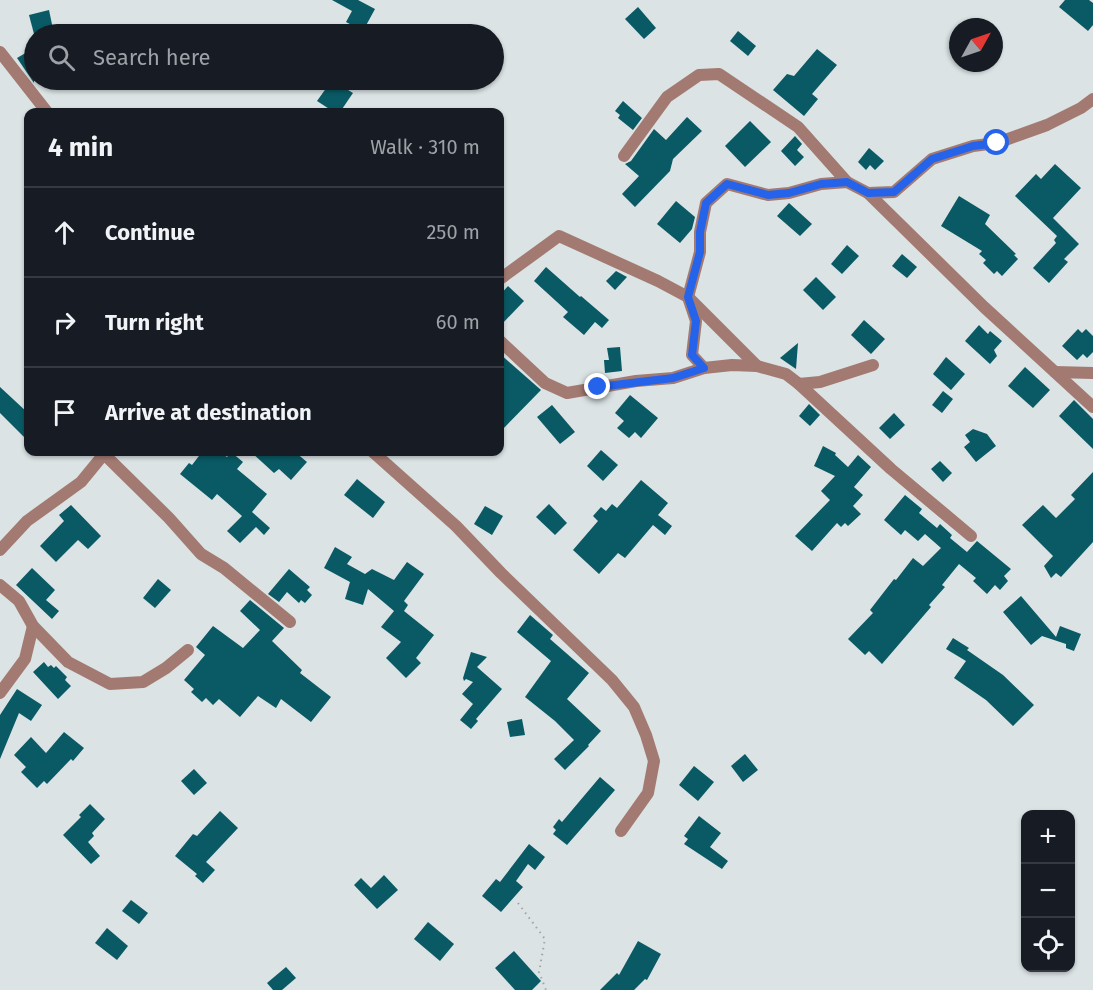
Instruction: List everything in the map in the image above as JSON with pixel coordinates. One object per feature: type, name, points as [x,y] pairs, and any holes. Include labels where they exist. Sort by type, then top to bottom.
[{"type":"street","points":[[0,52],[24,83]]},
{"type":"street","points":[[624,156],[667,97],[699,75],[719,74],[798,127],[847,182],[868,193],[984,307],[1093,407]]},
{"type":"street","points":[[30,90],[44,108]]},
{"type":"street","points":[[868,193],[894,192],[932,159],[973,146],[997,143],[1047,125],[1093,99]]},
{"type":"street","points":[[704,368],[692,355],[696,321],[688,297],[700,252],[700,232],[706,203],[727,184],[768,195],[789,193],[821,184],[847,182]]},
{"type":"street","points":[[504,276],[559,236],[688,297],[757,366]]},
{"type":"street","points":[[504,345],[544,383],[567,393],[636,381],[673,378],[704,368],[732,365],[757,366],[786,374],[891,469],[971,536]]},
{"type":"street","points":[[799,384],[820,382],[873,365]]},
{"type":"street","points":[[1055,372],[1093,373]]},
{"type":"street","points":[[0,550],[27,521],[81,482],[103,456]]},
{"type":"street","points":[[108,456],[201,554],[224,568],[290,622]]},
{"type":"street","points":[[377,456],[456,526],[501,573],[612,680],[634,707],[654,761],[648,793],[621,831]]},
{"type":"street","points":[[0,585],[19,601],[33,626],[68,662],[110,684],[143,682],[166,668],[188,650]]},
{"type":"street","points":[[0,693],[25,659],[33,626]]},
{"type":"path","points":[[518,903],[545,939],[539,972],[546,990]]},
{"type":"building","points":[[332,0],[358,0],[375,9],[367,24],[346,22],[352,11]]},
{"type":"building","points":[[1065,0],[1089,0],[1093,3],[1093,25],[1088,31],[1059,7]]},
{"type":"building","points":[[638,7],[656,28],[644,39],[625,19]]},
{"type":"building","points":[[49,10],[52,24],[31,24],[29,15]]},
{"type":"building","points":[[738,31],[756,46],[748,56],[730,41]]},
{"type":"building","points":[[817,49],[837,65],[812,94],[818,99],[804,116],[773,90],[787,74],[794,76]]},
{"type":"building","points":[[24,54],[24,68],[17,58]]},
{"type":"building","points":[[325,90],[348,90],[353,93],[343,108],[328,108],[317,101]]},
{"type":"building","points":[[623,101],[642,118],[633,130],[618,118],[620,115],[615,111]]},
{"type":"building","points":[[687,117],[702,131],[673,159],[670,171],[635,207],[622,194],[639,176],[625,164],[631,161],[654,129],[666,140]]},
{"type":"building","points":[[750,121],[771,142],[745,167],[725,146]]},
{"type":"building","points":[[795,136],[802,144],[797,150],[804,157],[795,166],[781,151]]},
{"type":"building","points":[[869,148],[884,161],[875,170],[870,165],[866,170],[858,162]]},
{"type":"building","points":[[1055,164],[1081,188],[1053,218],[1079,244],[1064,259],[1068,262],[1049,283],[1033,268],[1056,243],[1054,240],[1057,236],[1015,196],[1036,174],[1041,179]]},
{"type":"building","points":[[959,196],[990,215],[985,224],[1016,254],[1014,255],[1018,259],[1002,276],[997,271],[994,274],[983,263],[986,260],[979,254],[982,251],[941,226]]},
{"type":"building","points":[[676,201],[695,217],[692,229],[680,243],[657,224]]},
{"type":"building","points":[[789,203],[812,224],[800,236],[777,216]]},
{"type":"building","points":[[847,245],[859,256],[842,274],[831,264]]},
{"type":"building","points":[[902,254],[917,267],[907,278],[892,266]]},
{"type":"building","points":[[546,267],[609,320],[602,328],[595,322],[584,335],[563,317],[568,312],[534,281]]},
{"type":"building","points":[[616,271],[627,277],[615,290],[606,281]]},
{"type":"building","points":[[816,277],[836,297],[823,310],[803,290]]},
{"type":"building","points":[[508,286],[524,301],[504,322],[504,290]]},
{"type":"building","points":[[864,320],[885,339],[871,354],[851,335]]},
{"type":"building","points":[[979,325],[988,334],[990,331],[1002,341],[994,350],[997,356],[990,364],[965,341]]},
{"type":"building","points":[[1078,329],[1082,333],[1086,329],[1093,336],[1093,352],[1087,358],[1083,354],[1077,360],[1062,346]]},
{"type":"building","points":[[798,343],[796,369],[780,358]]},
{"type":"building","points":[[620,347],[622,371],[605,373],[604,360],[609,360],[607,348]]},
{"type":"building","points":[[946,357],[965,374],[951,390],[933,374]]},
{"type":"building","points":[[504,358],[541,390],[504,428]]},
{"type":"building","points":[[1025,367],[1050,390],[1033,408],[1008,386]]},
{"type":"building","points":[[0,387],[24,409],[24,437],[0,413]]},
{"type":"building","points":[[943,391],[953,399],[942,413],[932,405]]},
{"type":"building","points":[[630,395],[658,418],[641,438],[635,432],[629,438],[617,428],[624,421],[615,413]]},
{"type":"building","points":[[1074,400],[1093,419],[1093,449],[1059,416]]},
{"type":"building","points":[[809,404],[820,415],[810,426],[799,416]]},
{"type":"building","points":[[552,405],[575,432],[560,444],[537,417]]},
{"type":"building","points":[[894,413],[905,425],[890,439],[879,428]]},
{"type":"building","points":[[973,429],[987,434],[996,446],[976,462],[964,447],[970,442],[965,435]]},
{"type":"building","points":[[823,446],[836,453],[835,455],[848,467],[858,455],[871,467],[854,487],[863,495],[853,506],[861,514],[848,526],[845,523],[841,527],[837,523],[812,551],[795,536],[830,500],[821,491],[835,476],[814,466]]},
{"type":"building","points":[[601,450],[618,465],[603,481],[587,466]]},
{"type":"building","points":[[199,456],[236,456],[243,462],[237,469],[267,494],[252,512],[270,528],[264,535],[256,527],[240,543],[227,531],[242,516],[217,494],[212,500],[180,474],[189,463],[192,465]]},
{"type":"building","points":[[255,456],[300,456],[307,462],[291,480],[279,469],[274,473]]},
{"type":"building","points":[[940,461],[952,473],[943,482],[931,469]]},
{"type":"building","points":[[1093,472],[1093,542],[1061,577],[1056,573],[1051,578],[1044,566],[1053,556],[1022,525],[1043,505],[1056,518],[1075,499],[1071,495]]},
{"type":"building","points":[[357,479],[385,502],[373,518],[344,495]]},
{"type":"building","points":[[641,480],[668,503],[658,515],[672,526],[665,535],[653,525],[625,558],[618,553],[599,574],[573,550],[598,521],[593,516],[601,507],[606,511],[612,504],[617,508]]},
{"type":"building","points":[[905,495],[922,509],[919,513],[937,528],[940,524],[952,535],[950,538],[967,552],[977,541],[1011,569],[1004,576],[1008,581],[1000,590],[995,585],[987,594],[973,581],[976,578],[959,564],[942,585],[945,587],[929,605],[931,607],[882,664],[869,651],[865,655],[848,639],[873,613],[870,610],[913,558],[923,566],[941,548],[925,534],[918,541],[905,530],[901,535],[884,520]]},
{"type":"building","points":[[549,504],[567,523],[555,535],[536,517]]},
{"type":"building","points":[[71,505],[101,536],[88,549],[78,540],[56,562],[40,546],[64,521],[59,515]]},
{"type":"building","points":[[485,506],[503,516],[492,535],[474,524]]},
{"type":"building","points":[[335,547],[352,557],[347,564],[365,574],[372,569],[394,580],[407,562],[424,574],[404,601],[408,605],[404,611],[434,635],[416,658],[421,663],[406,678],[386,658],[401,642],[381,627],[394,611],[368,589],[363,605],[345,599],[350,582],[324,568]]},
{"type":"building","points":[[32,568],[55,590],[46,600],[59,611],[52,619],[16,585]]},
{"type":"building","points":[[289,569],[310,587],[307,590],[312,595],[305,603],[301,600],[299,603],[287,592],[279,602],[268,594]]},
{"type":"building","points":[[158,579],[171,590],[155,608],[143,598]]},
{"type":"building","points":[[1021,596],[1056,637],[1060,626],[1081,634],[1074,651],[1066,648],[1066,644],[1042,636],[1031,645],[1003,612]]},
{"type":"building","points":[[250,600],[284,628],[272,641],[302,670],[300,673],[331,697],[311,722],[281,699],[276,708],[258,696],[240,717],[219,699],[213,705],[206,698],[202,702],[191,692],[194,689],[184,680],[205,655],[196,647],[213,626],[243,648],[260,630],[240,611]]},
{"type":"building","points":[[530,615],[553,635],[550,639],[589,673],[567,699],[601,731],[565,770],[554,759],[574,740],[525,697],[551,661],[517,632]]},
{"type":"building","points":[[953,638],[1003,675],[1034,705],[1013,726],[986,700],[954,678],[966,661],[946,649]]},
{"type":"building","points":[[471,652],[487,657],[477,667],[502,689],[476,719],[478,721],[471,729],[460,720],[473,704],[462,694],[473,682],[466,679],[464,681],[463,678]]},
{"type":"building","points":[[44,662],[48,667],[56,666],[67,677],[65,680],[71,686],[58,699],[33,672]]},
{"type":"building","points":[[17,689],[42,705],[31,721],[19,713],[0,759],[0,715]]},
{"type":"building","points":[[522,719],[525,735],[510,737],[507,722]]},
{"type":"building","points":[[64,732],[84,748],[47,784],[44,781],[37,788],[21,772],[26,767],[14,755],[31,737],[46,753]]},
{"type":"building","points":[[745,754],[758,770],[743,782],[731,766]]},
{"type":"building","points":[[694,766],[714,782],[698,801],[679,785]]},
{"type":"building","points":[[194,769],[207,783],[194,795],[181,781]]},
{"type":"building","points":[[600,777],[615,790],[567,845],[553,834],[556,830],[553,827],[559,819],[562,822]]},
{"type":"building","points":[[90,804],[105,819],[92,833],[94,836],[88,842],[100,856],[91,864],[63,835]]},
{"type":"building","points":[[220,811],[238,828],[206,862],[215,870],[203,883],[195,876],[197,874],[175,856],[193,834],[197,836]]},
{"type":"building","points":[[699,816],[721,833],[710,847],[728,861],[722,869],[684,844],[688,839],[684,836]]},
{"type":"building","points":[[529,844],[545,857],[535,870],[528,864],[516,881],[523,887],[501,912],[482,896],[496,879],[500,882]]},
{"type":"building","points":[[384,875],[398,890],[377,909],[354,885],[361,878],[371,888]]},
{"type":"building","points":[[131,900],[148,913],[139,924],[122,911]]},
{"type":"building","points":[[428,922],[454,944],[440,961],[414,939]]},
{"type":"building","points":[[107,928],[128,946],[117,960],[95,943]]},
{"type":"building","points":[[638,941],[661,954],[647,980],[645,979],[634,990],[600,990],[617,973],[619,975]]},
{"type":"building","points":[[514,951],[541,981],[532,990],[515,990],[495,968]]},
{"type":"building","points":[[286,967],[296,978],[282,990],[273,990],[267,983]]},
{"type":"route","points":[[598,387],[673,378],[704,368],[692,355],[696,321],[688,297],[700,252],[700,232],[706,203],[727,184],[768,195],[789,193],[821,184],[847,182],[868,193],[894,192],[932,159],[973,146],[997,143]]}]
